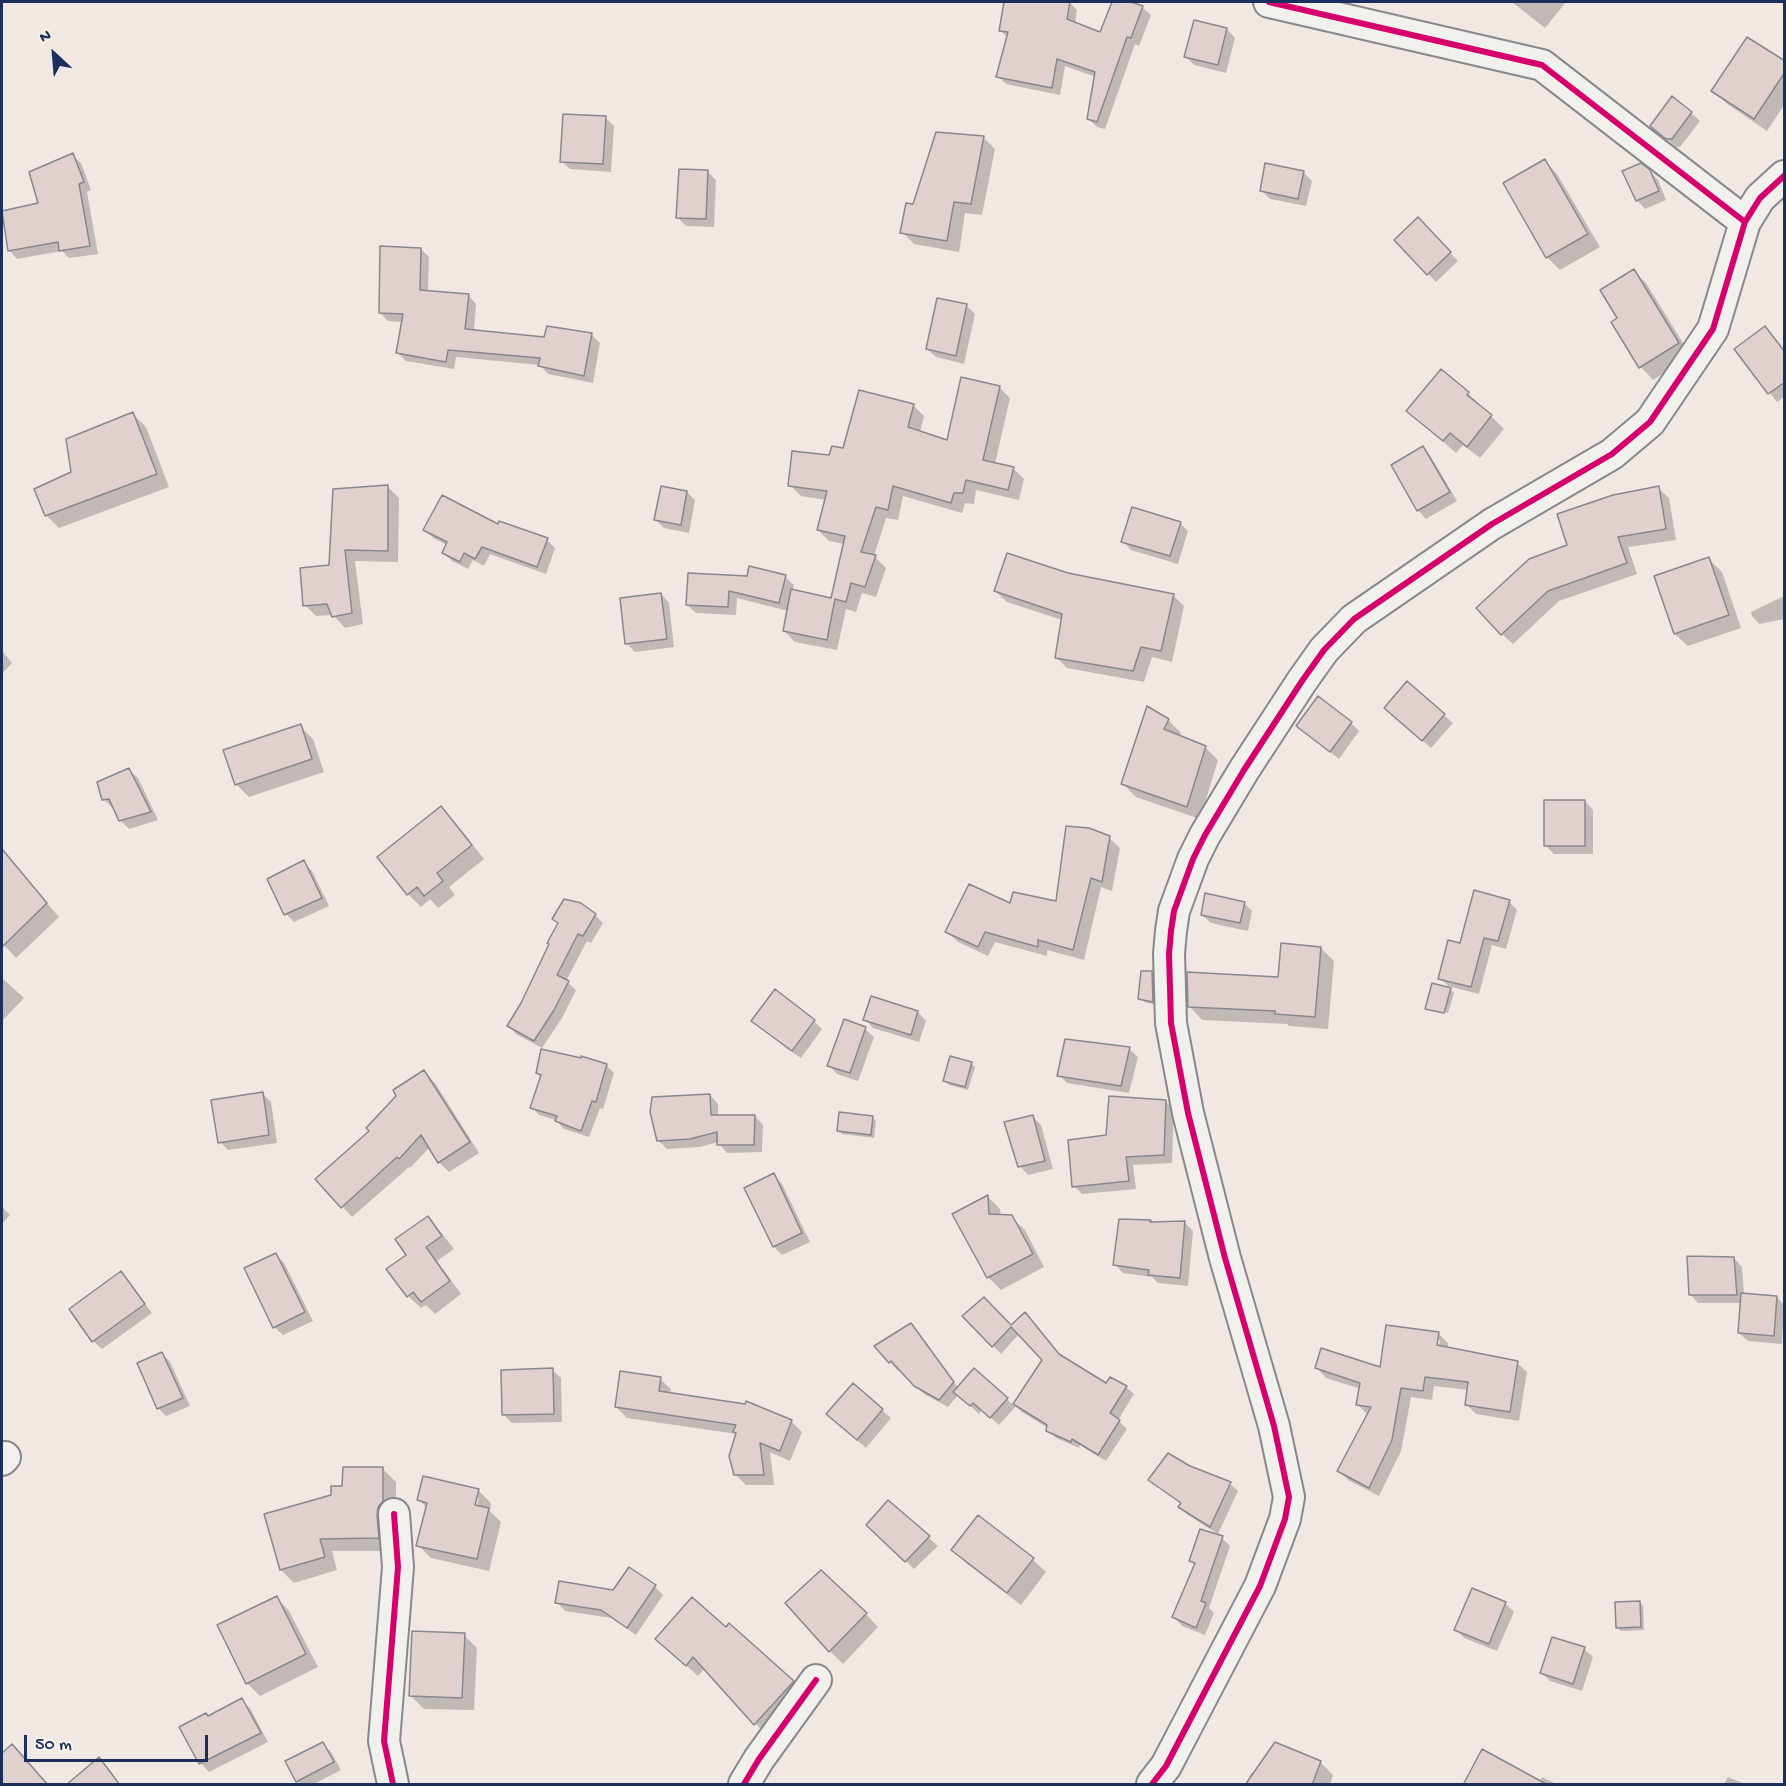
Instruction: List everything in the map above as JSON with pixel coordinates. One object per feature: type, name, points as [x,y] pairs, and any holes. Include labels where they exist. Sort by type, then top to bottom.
[{"type":"street","points":[[1269,2],[1542,64],[1745,222]]},
{"type":"street","points":[[1152,1785],[1166,1766],[1260,1586],[1285,1519],[1289,1497],[1274,1426],[1225,1258],[1194,1135],[1171,1023],[1169,954],[1174,911],[1193,859],[1244,770],[1302,681],[1324,650],[1354,619],[1492,524],[1612,454],[1650,422],[1713,329],[1745,222],[1760,198],[1785,176]]},
{"type":"street","points":[[393,1785],[384,1741],[398,1567],[394,1514]]},
{"type":"street","points":[[744,1785],[759,1759],[816,1680]]},
{"type":"building","points":[[1004,2],[1070,2],[1067,19],[1100,32],[1112,2],[1131,2],[1143,6],[1131,38],[1127,37],[1097,122],[1087,119],[1095,72],[1057,59],[1052,88],[996,77],[1008,32],[999,31]]},
{"type":"building","points":[[1194,20],[1227,28],[1218,65],[1184,57]]},
{"type":"building","points":[[1747,37],[1785,61],[1785,72],[1754,119],[1711,91]]},
{"type":"building","points":[[1672,96],[1692,112],[1672,139],[1666,139],[1650,126]]},
{"type":"building","points":[[563,114],[606,116],[603,164],[560,162]]},
{"type":"building","points":[[936,132],[984,136],[971,204],[954,202],[947,241],[900,233],[906,203],[913,204]]},
{"type":"building","points":[[73,153],[84,182],[79,184],[90,246],[59,251],[58,242],[8,251],[2,211],[38,203],[29,172]]},
{"type":"building","points":[[1545,159],[1588,234],[1546,258],[1503,183]]},
{"type":"building","points":[[1265,163],[1304,171],[1298,199],[1260,191]]},
{"type":"building","points":[[1641,163],[1650,170],[1659,191],[1636,201],[1622,171]]},
{"type":"building","points":[[679,169],[708,170],[706,219],[676,218]]},
{"type":"building","points":[[1418,217],[1451,252],[1427,275],[1394,240]]},
{"type":"building","points":[[380,246],[421,248],[420,290],[469,294],[465,329],[544,337],[547,326],[592,333],[584,376],[538,366],[540,358],[448,350],[446,362],[396,353],[403,314],[379,313]]},
{"type":"building","points":[[1634,269],[1679,343],[1639,368],[1611,322],[1617,318],[1600,290]]},
{"type":"building","points":[[937,298],[967,304],[956,356],[926,349]]},
{"type":"building","points":[[1765,326],[1785,352],[1785,382],[1768,394],[1734,349]]},
{"type":"building","points":[[1441,369],[1469,392],[1467,395],[1492,415],[1467,447],[1450,433],[1443,441],[1406,411]]},
{"type":"building","points":[[961,377],[1000,386],[983,460],[1014,467],[1008,490],[966,480],[963,493],[954,493],[951,503],[893,486],[888,510],[876,507],[861,552],[876,555],[865,587],[851,583],[846,602],[835,599],[827,640],[783,631],[791,589],[831,598],[845,536],[817,530],[827,491],[788,486],[792,451],[829,455],[832,446],[843,448],[859,390],[914,404],[908,427],[947,440]]},
{"type":"building","points":[[133,412],[157,474],[45,516],[34,489],[71,472],[66,439]]},
{"type":"building","points":[[1423,446],[1450,492],[1417,511],[1391,465]]},
{"type":"building","points":[[388,485],[388,551],[345,550],[352,613],[332,617],[327,604],[303,606],[300,568],[329,565],[333,489]]},
{"type":"building","points":[[661,486],[687,491],[681,525],[654,520]]},
{"type":"building","points":[[1659,486],[1666,529],[1618,537],[1627,563],[1548,591],[1501,635],[1476,608],[1529,559],[1567,545],[1557,514],[1613,495]]},
{"type":"building","points":[[442,495],[498,524],[499,521],[548,538],[537,567],[482,547],[475,559],[464,553],[460,562],[442,553],[447,542],[423,530]]},
{"type":"building","points":[[1132,507],[1181,522],[1170,556],[1121,542]]},
{"type":"building","points":[[1007,553],[1068,573],[1174,594],[1161,651],[1141,647],[1133,671],[1055,658],[1062,614],[994,591]]},
{"type":"building","points":[[1709,557],[1729,615],[1674,634],[1654,576]]},
{"type":"building","points":[[749,566],[786,575],[779,603],[729,591],[728,607],[686,605],[688,573],[747,576]]},
{"type":"building","points":[[661,593],[667,639],[625,644],[620,598]]},
{"type":"building","points":[[1407,681],[1445,714],[1422,741],[1384,708]]},
{"type":"building","points":[[1318,696],[1352,722],[1330,752],[1296,726]]},
{"type":"building","points":[[1147,706],[1169,719],[1164,729],[1206,746],[1187,807],[1121,784]]},
{"type":"building","points":[[301,724],[312,759],[235,785],[223,750]]},
{"type":"building","points":[[129,768],[151,812],[119,821],[109,799],[102,800],[97,782]]},
{"type":"building","points":[[1544,800],[1585,800],[1585,846],[1544,846]]},
{"type":"building","points":[[441,806],[472,845],[437,873],[443,881],[424,896],[417,887],[407,895],[377,857]]},
{"type":"building","points":[[1066,826],[1089,828],[1110,836],[1102,882],[1091,878],[1073,950],[1038,940],[1038,947],[985,932],[978,947],[945,932],[969,884],[1010,903],[1013,892],[1056,901]]},
{"type":"building","points":[[2,849],[47,903],[2,947]]},
{"type":"building","points":[[304,860],[322,898],[284,915],[267,879]]},
{"type":"building","points":[[1474,890],[1510,900],[1498,941],[1484,938],[1471,987],[1438,979],[1448,940],[1460,943]]},
{"type":"building","points":[[1205,893],[1245,902],[1240,923],[1201,915]]},
{"type":"building","points":[[564,899],[581,903],[596,914],[583,936],[578,934],[557,975],[569,981],[534,1041],[507,1026],[521,1003],[549,944],[547,943],[558,923],[552,919]]},
{"type":"building","points":[[1281,943],[1321,947],[1315,1017],[1275,1014],[1275,1011],[1188,1007],[1187,972],[1278,977]]},
{"type":"building","points":[[1141,971],[1152,971],[1153,1002],[1138,999]]},
{"type":"building","points":[[1432,983],[1451,988],[1444,1013],[1425,1009]]},
{"type":"building","points":[[775,989],[815,1020],[792,1051],[751,1021]]},
{"type":"building","points":[[871,996],[918,1011],[911,1035],[863,1020]]},
{"type":"building","points":[[844,1019],[866,1027],[850,1073],[827,1066]]},
{"type":"building","points":[[1065,1039],[1130,1047],[1121,1086],[1057,1076]]},
{"type":"building","points":[[541,1049],[581,1058],[581,1056],[607,1064],[596,1102],[592,1101],[581,1131],[555,1121],[557,1116],[530,1108],[541,1075],[536,1073]]},
{"type":"building","points":[[950,1056],[972,1062],[965,1087],[943,1081]]},
{"type":"building","points":[[424,1070],[470,1142],[438,1163],[421,1135],[399,1159],[397,1157],[341,1208],[315,1179],[369,1131],[366,1128],[396,1096],[393,1090]]},
{"type":"building","points":[[263,1092],[269,1135],[218,1143],[211,1100]]},
{"type":"building","points":[[710,1094],[711,1115],[755,1115],[754,1145],[717,1145],[717,1132],[690,1139],[657,1141],[650,1112],[652,1097]]},
{"type":"building","points":[[1109,1096],[1166,1100],[1164,1155],[1126,1157],[1129,1181],[1072,1187],[1068,1140],[1106,1135]]},
{"type":"building","points":[[839,1112],[873,1116],[871,1135],[837,1131]]},
{"type":"building","points":[[1033,1115],[1045,1161],[1018,1167],[1004,1122]]},
{"type":"building","points":[[774,1173],[802,1233],[773,1247],[744,1188]]},
{"type":"building","points":[[988,1195],[989,1214],[1012,1215],[1033,1254],[987,1278],[952,1214]]},
{"type":"building","points":[[428,1216],[442,1236],[426,1247],[450,1281],[421,1302],[413,1292],[407,1297],[386,1269],[406,1255],[395,1239]]},
{"type":"building","points":[[1119,1219],[1151,1220],[1150,1222],[1185,1221],[1180,1278],[1148,1275],[1149,1270],[1113,1265]]},
{"type":"building","points":[[276,1253],[305,1312],[273,1328],[244,1268]]},
{"type":"building","points":[[1687,1256],[1734,1257],[1737,1295],[1689,1295]]},
{"type":"building","points":[[121,1271],[145,1304],[92,1342],[69,1309]]},
{"type":"building","points":[[1741,1293],[1777,1296],[1774,1336],[1738,1333]]},
{"type":"building","points":[[984,1297],[1011,1325],[1025,1312],[1059,1354],[1106,1383],[1110,1377],[1127,1386],[1110,1413],[1120,1420],[1098,1455],[1072,1439],[1071,1442],[1046,1431],[1047,1425],[1013,1404],[1042,1360],[1011,1327],[992,1347],[962,1316]]},
{"type":"building","points":[[911,1323],[954,1382],[939,1400],[914,1386],[874,1346]]},
{"type":"building","points":[[1386,1325],[1439,1332],[1437,1345],[1518,1361],[1510,1412],[1465,1405],[1468,1382],[1425,1377],[1423,1391],[1401,1388],[1392,1440],[1369,1488],[1337,1471],[1371,1407],[1356,1405],[1360,1383],[1315,1368],[1321,1348],[1380,1367]]},
{"type":"building","points":[[162,1352],[183,1398],[157,1409],[137,1363]]},
{"type":"building","points":[[553,1368],[554,1414],[502,1415],[501,1370]]},
{"type":"building","points":[[974,1368],[1008,1398],[990,1418],[973,1403],[970,1406],[953,1392]]},
{"type":"building","points":[[620,1371],[661,1377],[659,1391],[745,1404],[746,1401],[792,1420],[780,1451],[760,1443],[764,1475],[734,1475],[729,1456],[736,1425],[615,1407]]},
{"type":"building","points":[[853,1383],[883,1409],[857,1440],[826,1414]]},
{"type":"building","points":[[1168,1453],[1190,1466],[1231,1482],[1210,1527],[1178,1507],[1181,1503],[1148,1480]]},
{"type":"building","points":[[343,1467],[383,1467],[383,1501],[378,1507],[377,1515],[379,1538],[320,1539],[325,1557],[280,1570],[264,1514],[331,1495],[331,1486],[342,1486]]},
{"type":"building","points":[[423,1476],[479,1489],[475,1505],[489,1508],[477,1559],[416,1546],[427,1503],[417,1500]]},
{"type":"building","points":[[888,1500],[930,1536],[905,1562],[866,1525]]},
{"type":"building","points":[[978,1515],[1034,1558],[1007,1593],[951,1550]]},
{"type":"building","points":[[1200,1529],[1223,1536],[1201,1601],[1206,1603],[1196,1628],[1172,1617],[1195,1563],[1189,1561]]},
{"type":"building","points":[[629,1567],[656,1585],[627,1628],[601,1610],[555,1603],[559,1581],[613,1590]]},
{"type":"building","points":[[821,1570],[867,1613],[829,1652],[785,1603]]},
{"type":"building","points":[[1472,1588],[1506,1602],[1489,1644],[1454,1630]]},
{"type":"building","points":[[277,1596],[306,1654],[246,1684],[217,1625]]},
{"type":"building","points":[[692,1597],[726,1627],[729,1623],[794,1681],[754,1725],[693,1657],[686,1666],[655,1639]]},
{"type":"building","points":[[1640,1601],[1641,1627],[1616,1628],[1615,1602]]},
{"type":"building","points":[[412,1631],[465,1633],[462,1698],[409,1696]]},
{"type":"building","points":[[1552,1637],[1585,1647],[1573,1684],[1540,1673]]},
{"type":"building","points":[[242,1698],[261,1733],[199,1764],[179,1727],[206,1713],[208,1716]]},
{"type":"building","points":[[323,1742],[334,1762],[296,1782],[285,1761]]},
{"type":"building","points":[[1275,1742],[1321,1761],[1312,1785],[1245,1785]]},
{"type":"building","points":[[12,1744],[48,1785],[2,1785],[2,1753]]},
{"type":"building","points":[[1482,1749],[1548,1785],[1463,1785]]},
{"type":"building","points":[[99,1757],[120,1785],[66,1785]]},
{"type":"cycle path","points":[[1269,2],[1542,65],[1745,222]]},
{"type":"cycle path","points":[[1152,1784],[1166,1766],[1260,1586],[1285,1519],[1289,1497],[1274,1426],[1225,1258],[1188,1113],[1171,1023],[1169,954],[1171,931],[1174,911],[1193,859],[1244,770],[1302,681],[1324,650],[1354,619],[1492,524],[1612,454],[1650,422],[1713,329],[1745,222],[1760,198],[1784,176]]},
{"type":"cycle path","points":[[393,1784],[384,1741],[398,1567],[394,1514]]},
{"type":"cycle path","points":[[744,1784],[759,1759],[816,1680]]}]
